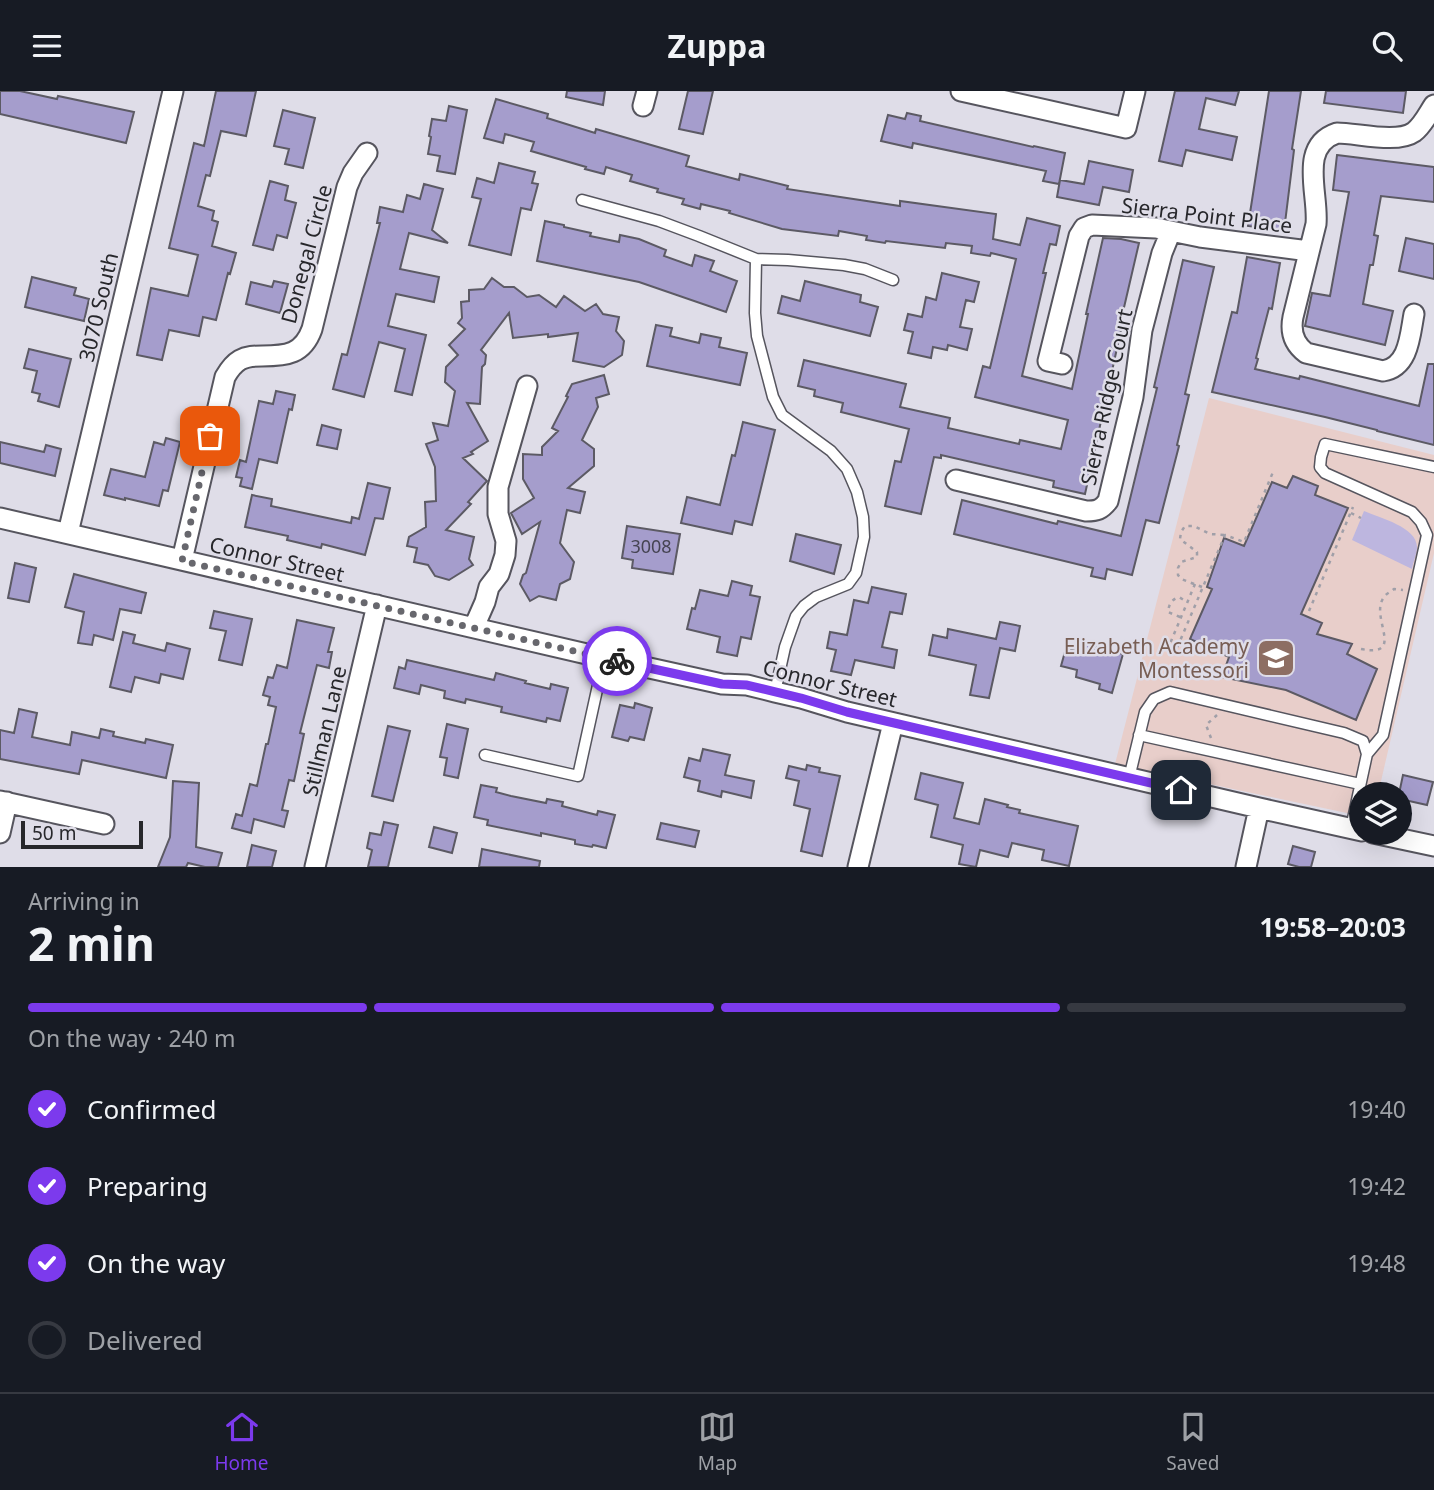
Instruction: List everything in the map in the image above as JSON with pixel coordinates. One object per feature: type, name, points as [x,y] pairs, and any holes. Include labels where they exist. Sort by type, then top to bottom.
[{"type":"street","name":"3070 South","points":[[68,533],[173,91]]},
{"type":"street","points":[[961,91],[1126,128],[1135,91]]},
{"type":"street","points":[[1414,314],[1403,359],[1389,370],[1376,370],[1306,353],[1297,345],[1292,325],[1317,218],[1313,158],[1318,145],[1336,133],[1394,138],[1409,135],[1420,126],[1434,105]]},
{"type":"street","name":"Donegal Circle","points":[[182,561],[225,377],[240,360],[252,356],[286,355],[301,348],[307,340],[313,329],[347,187],[353,173],[368,153]]},
{"type":"street","name":"Sierra Point Place","points":[[1062,365],[1048,361],[1079,236],[1084,228],[1092,225],[1156,228],[1200,237],[1309,251]]},
{"type":"street","name":"Sierra Ridge Court","points":[[956,480],[1086,510],[1097,511],[1103,507],[1108,501],[1133,397],[1142,331],[1162,253],[1171,231]]},
{"type":"street","points":[[474,627],[489,587],[499,574],[506,549],[498,514],[498,487],[527,386]]},
{"type":"street","name":"Connor Street","points":[[0,518],[604,658],[722,684],[747,685],[893,723],[1349,828]]},
{"type":"street","points":[[495,632],[501,589],[499,574]]},
{"type":"street","name":"Stillman Lane","points":[[315,867],[377,605]]},
{"type":"street","points":[[858,867],[893,723]]},
{"type":"street","points":[[0,833],[4,801],[104,824]]},
{"type":"street","points":[[1246,867],[1259,809]]},
{"type":"street","points":[[1412,841],[1434,846]]},
{"type":"lane","points":[[582,200],[659,221],[756,259],[844,265],[893,280]]},
{"type":"lane","points":[[756,259],[757,336],[774,397],[782,415],[831,450],[847,469],[858,492],[864,537],[856,573],[848,584],[816,597],[796,616],[785,647],[775,692]]},
{"type":"lane","points":[[1360,782],[1367,754],[1383,735],[1430,533],[1412,512],[1325,473],[1320,467],[1321,457],[1325,444],[1434,467]]},
{"type":"lane","points":[[485,755],[578,776],[604,658]]},
{"type":"lane","points":[[1129,778],[1145,712],[1154,699],[1170,692],[1344,733],[1363,741],[1367,754]]},
{"type":"lane","points":[[1139,735],[1351,782]]},
{"type":"path","points":[[1203,587],[1181,579],[1178,575],[1181,562],[1197,557],[1197,552],[1180,539],[1181,532],[1185,526],[1194,526],[1210,534],[1224,535],[1244,542],[1273,472]]},
{"type":"path","points":[[1309,611],[1353,507]]},
{"type":"path","points":[[1351,513],[1361,518]]},
{"type":"path","points":[[1195,584],[1168,646],[1177,648],[1224,535]]},
{"type":"path","points":[[1361,649],[1379,650],[1384,645],[1386,638],[1380,607],[1384,597],[1394,589],[1406,591]]},
{"type":"path","points":[[1180,617],[1168,612],[1169,605],[1173,599],[1179,597],[1187,602]]},
{"type":"path","points":[[1216,752],[1206,725],[1222,711]]},
{"type":"shaded area","name":"Elizabeth Academy Montessori","points":[[1209,398],[1434,455],[1434,553],[1381,782],[1349,782],[1349,813],[1115,764]]},
{"type":"shaded area","points":[[1364,511],[1396,524],[1411,534],[1417,547],[1412,569],[1352,540]]},
{"type":"building","points":[[0,91],[20,91],[57,99],[58,96],[134,112],[126,143],[0,114]]},
{"type":"building","points":[[216,91],[256,91],[246,136],[221,131],[210,176],[206,175],[198,206],[214,211],[212,220],[218,222],[212,246],[236,253],[230,274],[228,273],[216,320],[203,317],[199,336],[169,330],[162,360],[137,355],[151,288],[188,296],[198,255],[169,248],[194,143],[204,146]]},
{"type":"building","points":[[567,91],[605,91],[603,105],[566,97]]},
{"type":"building","points":[[688,91],[713,91],[703,134],[679,129]]},
{"type":"building","points":[[1175,91],[1239,91],[1235,105],[1206,98],[1199,129],[1237,137],[1232,160],[1186,150],[1182,166],[1159,161]]},
{"type":"building","points":[[1269,91],[1301,91],[1284,231],[1248,226]]},
{"type":"building","points":[[1326,91],[1406,91],[1403,113],[1324,103]]},
{"type":"building","points":[[496,99],[548,114],[547,118],[595,133],[596,129],[689,156],[686,166],[739,180],[740,174],[788,186],[787,189],[900,206],[900,201],[996,214],[993,239],[1020,245],[1027,218],[1060,226],[1056,245],[1050,244],[1043,273],[1046,273],[1022,376],[1072,389],[1103,238],[1139,243],[1085,494],[1053,487],[1054,481],[941,455],[941,458],[934,457],[921,514],[885,506],[895,461],[901,462],[909,429],[841,412],[843,403],[814,396],[815,390],[798,386],[804,360],[906,384],[900,407],[950,418],[948,428],[1019,444],[1020,440],[1061,449],[1068,420],[975,397],[983,366],[990,368],[1016,259],[991,253],[990,256],[971,253],[972,246],[946,243],[945,248],[885,243],[866,240],[867,236],[839,231],[838,236],[782,229],[729,213],[730,211],[701,204],[700,209],[682,204],[684,199],[630,181],[632,175],[606,167],[604,174],[531,151],[534,142],[505,134],[503,143],[484,138]]},
{"type":"building","points":[[449,106],[467,110],[455,174],[437,171],[440,156],[428,154],[432,119],[446,121]]},
{"type":"building","points":[[283,110],[315,118],[303,168],[285,164],[289,149],[274,146]]},
{"type":"building","points":[[907,113],[921,116],[920,121],[1065,153],[1059,184],[1043,181],[1046,171],[913,143],[912,148],[881,141],[888,115],[905,119]]},
{"type":"building","points":[[1337,155],[1434,167],[1434,202],[1381,196],[1374,235],[1378,236],[1363,304],[1393,311],[1385,345],[1305,326],[1312,293],[1330,296],[1349,192],[1333,190]]},
{"type":"building","points":[[1089,161],[1133,170],[1129,192],[1103,187],[1099,205],[1057,197],[1060,180],[1084,184]]},
{"type":"building","points":[[499,163],[535,172],[532,183],[538,184],[531,210],[521,208],[511,255],[469,245],[481,199],[472,197],[477,178],[494,183]]},
{"type":"building","points":[[270,181],[288,186],[285,200],[296,203],[287,238],[277,235],[273,250],[253,245]]},
{"type":"building","points":[[424,184],[443,189],[432,230],[448,243],[409,233],[400,269],[439,277],[434,302],[396,294],[388,326],[426,335],[412,395],[395,391],[405,349],[379,342],[364,397],[333,389],[342,354],[347,355],[380,223],[377,223],[380,207],[403,212],[407,195],[420,199]]},
{"type":"building","points":[[545,221],[591,233],[590,236],[619,242],[620,235],[639,239],[666,250],[664,256],[692,266],[695,255],[714,261],[710,271],[737,281],[726,312],[639,282],[537,261]]},
{"type":"building","points":[[1406,238],[1434,244],[1434,279],[1399,271]]},
{"type":"building","points":[[1247,257],[1280,263],[1272,309],[1269,308],[1255,369],[1299,379],[1300,376],[1419,406],[1428,364],[1434,364],[1434,445],[1212,392],[1232,312],[1237,313]]},
{"type":"building","points":[[1183,260],[1214,267],[1185,394],[1189,395],[1177,445],[1179,446],[1159,523],[1146,520],[1132,575],[1107,569],[1105,579],[1091,576],[1093,568],[954,534],[962,500],[1057,524],[1058,521],[1121,536],[1157,388],[1154,387]]},
{"type":"building","points":[[942,273],[979,282],[974,302],[966,300],[960,327],[972,329],[967,350],[948,345],[947,350],[933,347],[931,358],[908,353],[913,332],[904,330],[908,314],[922,317],[926,297],[936,300]]},
{"type":"building","points":[[32,277],[76,288],[74,295],[89,299],[84,321],[25,307]]},
{"type":"building","points":[[492,278],[504,287],[514,287],[527,297],[539,295],[556,307],[564,296],[585,311],[596,304],[603,314],[619,317],[616,331],[624,341],[622,355],[604,367],[573,361],[578,333],[513,338],[509,313],[481,350],[486,355],[482,367],[480,404],[467,403],[488,441],[471,452],[473,454],[463,458],[487,481],[468,502],[471,504],[446,530],[474,537],[469,559],[473,565],[449,580],[435,576],[428,565],[414,562],[417,548],[407,546],[409,537],[426,527],[425,502],[436,501],[435,467],[426,444],[438,440],[433,423],[448,426],[455,391],[445,382],[446,367],[458,355],[449,345],[465,329],[458,323],[462,318],[461,302],[469,301],[469,290],[484,289]]},
{"type":"building","points":[[274,281],[288,284],[280,313],[246,304],[251,282],[272,287]]},
{"type":"building","points":[[805,281],[861,295],[860,302],[878,307],[870,336],[778,313],[782,296],[800,301]]},
{"type":"building","points":[[656,325],[672,328],[670,336],[699,343],[701,334],[721,338],[719,347],[747,353],[740,385],[647,366]]},
{"type":"building","points":[[29,349],[71,359],[59,407],[38,401],[40,394],[32,392],[37,371],[24,368]]},
{"type":"building","points":[[604,375],[609,394],[596,398],[598,407],[582,440],[594,449],[594,466],[568,488],[585,492],[580,513],[567,510],[560,543],[574,562],[570,579],[560,584],[556,600],[539,596],[530,601],[520,584],[526,573],[540,522],[522,534],[511,513],[534,498],[523,479],[523,454],[542,455],[542,447],[558,431],[552,428],[572,384]]},
{"type":"building","points":[[276,391],[295,395],[292,410],[289,409],[277,463],[259,459],[252,489],[240,486],[242,478],[236,477],[240,460],[246,462],[259,401],[273,404]]},
{"type":"building","points":[[743,422],[775,430],[752,525],[735,521],[732,534],[681,523],[687,497],[720,505]]},
{"type":"building","points":[[322,425],[341,430],[337,449],[317,445]]},
{"type":"building","points":[[166,438],[180,442],[168,491],[163,490],[159,506],[104,495],[111,469],[145,477],[154,442],[164,445]]},
{"type":"building","points":[[0,442],[44,452],[46,445],[61,449],[55,476],[0,463]]},
{"type":"building","points":[[1293,476],[1318,486],[1315,495],[1348,508],[1301,614],[1322,623],[1317,634],[1352,644],[1347,654],[1377,669],[1356,720],[1286,690],[1222,677],[1229,657],[1190,639],[1212,589],[1207,587],[1224,538],[1244,546],[1272,482],[1287,488]]},
{"type":"building","points":[[368,483],[390,488],[383,519],[375,518],[365,555],[322,544],[321,548],[287,540],[288,536],[245,527],[252,495],[272,499],[271,506],[351,523],[352,517],[359,519]]},
{"type":"building","points":[[627,526],[680,534],[673,574],[632,568],[633,560],[622,558]]},
{"type":"building","points":[[796,534],[841,545],[834,574],[790,561]]},
{"type":"building","points":[[15,563],[36,568],[29,602],[8,598]]},
{"type":"building","points":[[74,574],[146,593],[141,613],[120,609],[113,640],[94,635],[92,645],[78,643],[84,612],[65,607]]},
{"type":"building","points":[[732,581],[752,586],[750,595],[760,597],[751,639],[741,637],[737,656],[717,652],[720,637],[687,629],[700,590],[728,596]]},
{"type":"building","points":[[872,587],[906,594],[902,614],[890,612],[882,647],[897,650],[894,668],[855,660],[851,675],[831,671],[836,650],[827,648],[830,632],[847,635],[854,600],[868,603]]},
{"type":"building","points":[[214,611],[252,619],[242,665],[219,660],[226,631],[210,628]]},
{"type":"building","points":[[297,620],[334,628],[328,652],[332,652],[329,668],[317,665],[300,733],[304,734],[294,781],[289,780],[282,810],[288,811],[284,827],[254,819],[251,833],[232,828],[236,814],[242,816],[250,784],[257,786],[276,707],[268,705],[270,697],[263,695],[268,677],[273,678],[277,665],[287,668]]},
{"type":"building","points":[[1000,622],[1020,626],[1015,651],[1000,648],[989,698],[970,695],[976,665],[929,655],[933,635],[947,638],[948,629],[996,639]]},
{"type":"building","points":[[123,632],[135,635],[133,643],[165,651],[167,643],[190,649],[183,679],[161,674],[159,683],[135,677],[131,692],[110,687]]},
{"type":"building","points":[[1082,643],[1123,654],[1112,693],[1099,689],[1100,684],[1076,677],[1077,670],[1061,666],[1066,648],[1079,652]]},
{"type":"building","points":[[407,660],[494,680],[496,673],[550,689],[551,684],[568,688],[560,721],[547,718],[546,722],[501,712],[502,707],[466,699],[465,703],[444,698],[445,691],[421,685],[419,694],[394,688],[399,667],[405,669]]},
{"type":"building","points":[[635,703],[652,708],[644,740],[630,737],[628,741],[612,737],[620,705],[634,708]]},
{"type":"building","points":[[19,709],[37,713],[32,737],[70,745],[72,732],[99,738],[101,729],[114,732],[113,736],[145,743],[146,739],[173,745],[166,778],[82,760],[79,774],[0,759],[0,730],[14,733]]},
{"type":"building","points":[[447,724],[468,729],[458,778],[444,775],[447,758],[440,757]]},
{"type":"building","points":[[388,726],[410,731],[393,801],[372,796]]},
{"type":"building","points":[[703,749],[730,755],[725,775],[754,781],[751,798],[722,791],[721,797],[698,791],[700,781],[684,777],[689,758],[700,761]]},
{"type":"building","points":[[807,765],[820,768],[819,772],[840,776],[822,856],[801,851],[810,809],[794,805],[799,781],[786,778],[789,766],[806,770]]},
{"type":"building","points":[[921,773],[963,783],[954,818],[979,824],[985,799],[1008,805],[1007,807],[1020,810],[1019,813],[1078,826],[1069,866],[1042,860],[1044,850],[1012,843],[1008,857],[980,850],[976,867],[959,864],[963,845],[931,837],[938,805],[915,799]]},
{"type":"building","points":[[1403,775],[1433,782],[1427,805],[1412,802],[1412,782],[1402,782]]},
{"type":"building","points":[[173,781],[199,783],[196,847],[222,853],[218,867],[188,863],[186,867],[158,867],[170,837]]},
{"type":"building","points":[[481,785],[497,788],[496,792],[511,796],[546,803],[547,799],[597,815],[598,811],[615,815],[606,848],[575,844],[575,840],[541,833],[541,836],[487,825],[488,820],[474,817]]},
{"type":"building","points":[[384,822],[398,825],[388,867],[368,867],[372,850],[367,848],[370,833],[381,835]]},
{"type":"building","points":[[661,823],[699,831],[695,847],[657,839]]},
{"type":"building","points":[[434,827],[457,833],[452,853],[429,847]]},
{"type":"building","points":[[252,845],[276,851],[272,867],[247,867]]},
{"type":"building","points":[[1293,846],[1315,852],[1311,867],[1288,864]]},
{"type":"building","points":[[482,849],[540,861],[539,867],[479,867]]},
{"type":"way so far","points":[[210,436],[182,561],[617,661]]},
{"type":"place","name":"Elizabeth Academy Montessori","points":[[1276,658]]},
{"type":"route","points":[[617,661],[722,684],[747,685],[847,712],[1181,790]]}]
